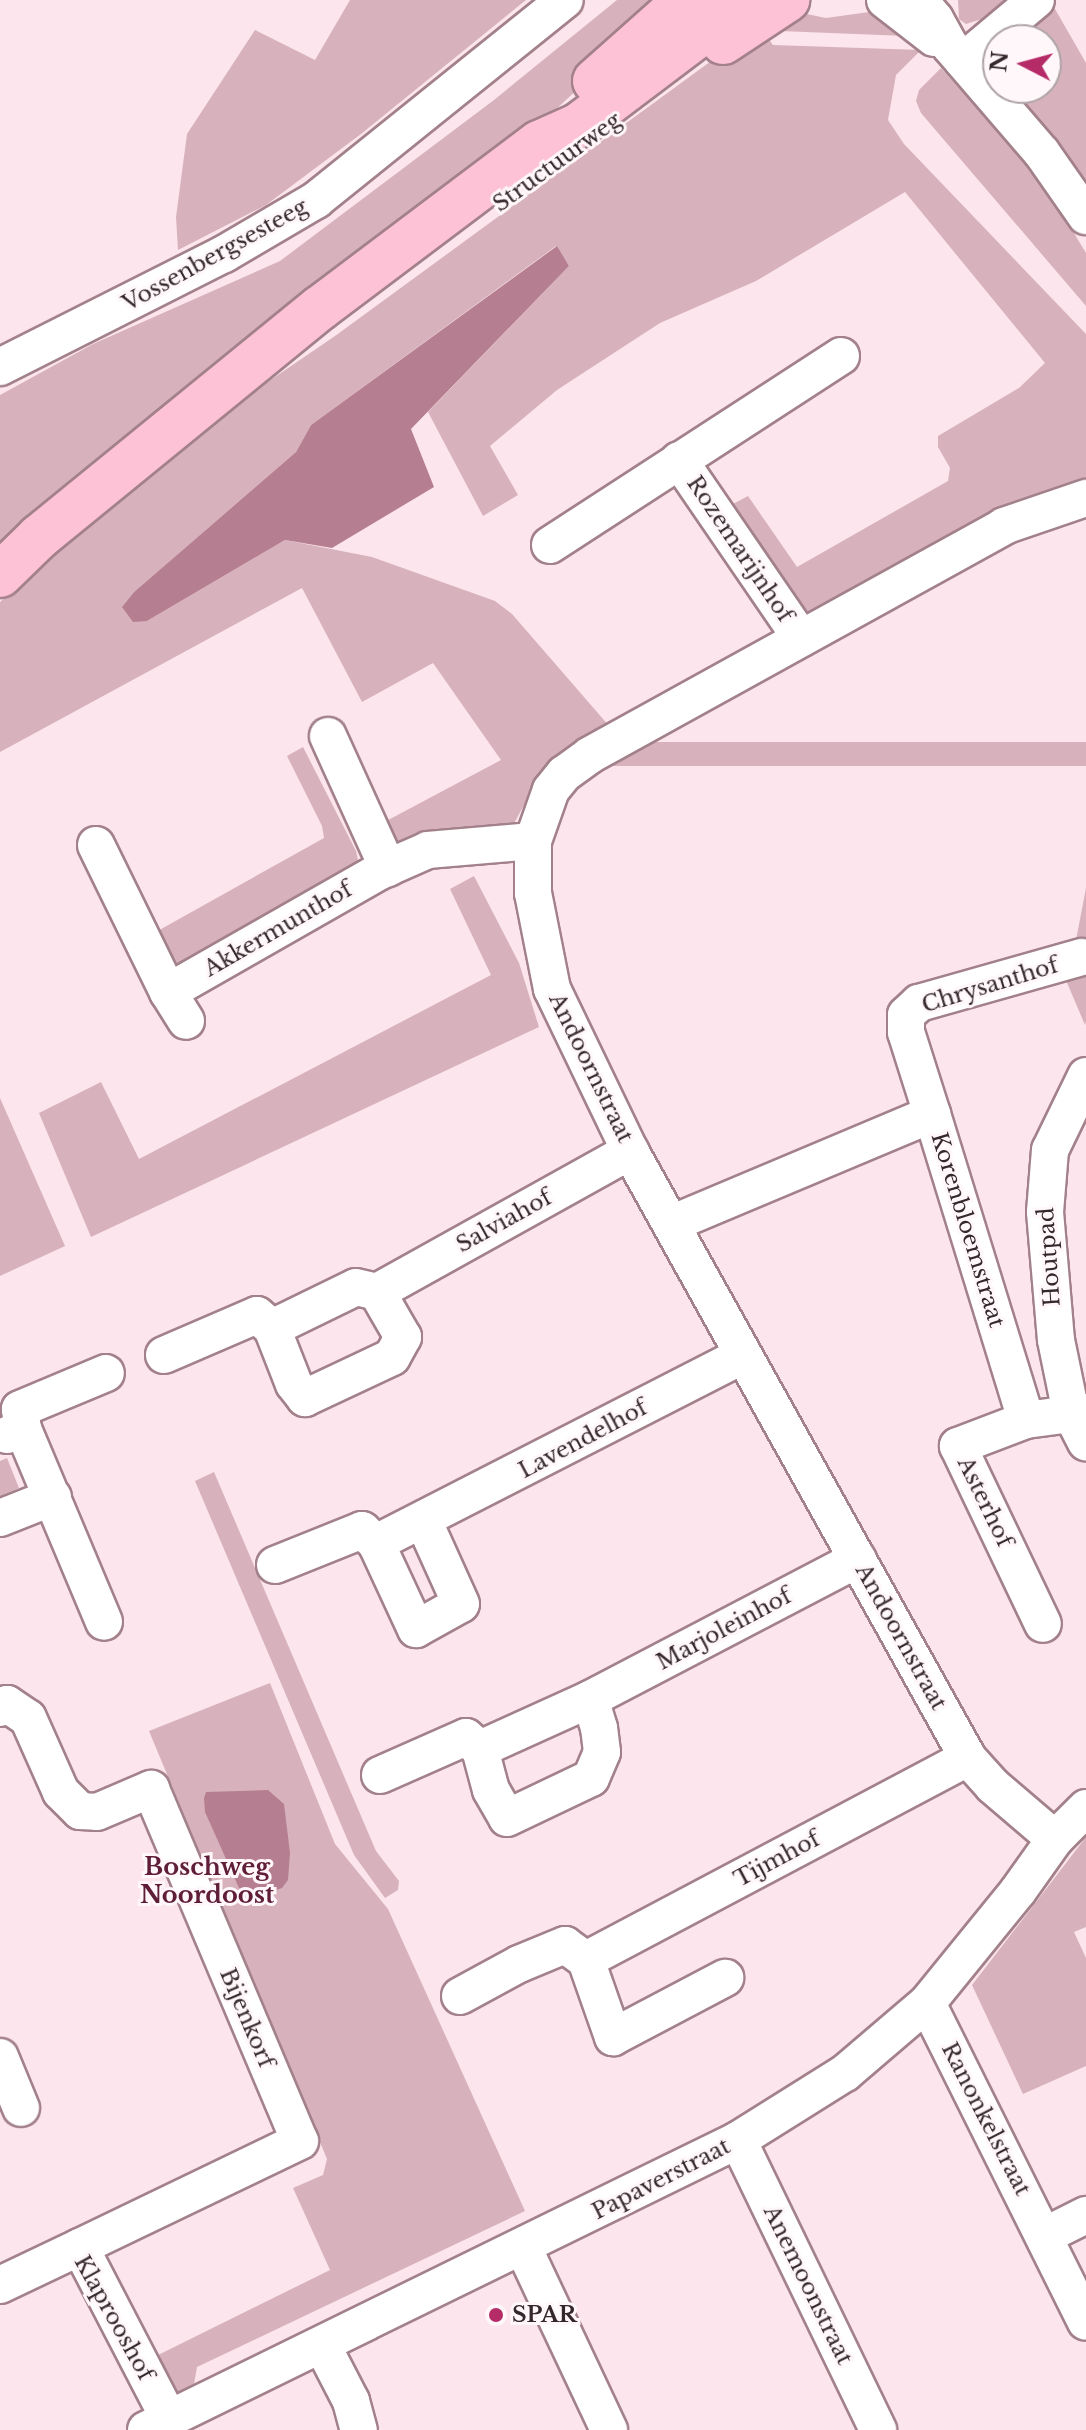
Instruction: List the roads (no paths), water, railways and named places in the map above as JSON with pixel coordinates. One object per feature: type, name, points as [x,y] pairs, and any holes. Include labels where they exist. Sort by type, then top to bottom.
[{"type":"main road","name":"Structuurweg","points":[[539,143],[565,108],[686,0]]},
{"type":"main road","name":"Structuurweg","points":[[0,575],[39,537],[320,308],[539,143],[579,125],[744,0]]},
{"type":"main road","name":"Structuurweg","points":[[320,308],[382,291],[710,50],[787,0]]},
{"type":"street","name":"Vossenbergsesteeg","points":[[0,367],[224,254],[316,200],[565,0]]},
{"type":"street","points":[[885,0],[923,33],[956,53]]},
{"type":"street","points":[[919,0],[956,53],[1042,153],[1086,216]]},
{"type":"street","points":[[956,53],[1036,0]]},
{"type":"street","name":"Rozemarijnhof","points":[[550,545],[841,356]]},
{"type":"street","name":"Rozemarijnhof","points":[[679,460],[801,638]]},
{"type":"street","name":"Andoornstraat","points":[[1055,1839],[993,1786],[968,1758],[743,1355],[673,1223],[630,1151],[552,989],[533,893],[533,841],[551,790],[564,774],[602,748],[1004,526],[1086,498]]},
{"type":"street","points":[[328,736],[388,868]]},
{"type":"street","name":"Akkermunthof","points":[[96,845],[177,1006],[388,868],[428,850],[533,841]]},
{"type":"street","name":"Chrysanthof","points":[[932,1114],[906,1032],[906,1015],[919,1003],[1082,957]]},
{"type":"street","name":"Houtpad","points":[[1081,1422],[1056,1340],[1045,1212],[1046,1172],[1057,1131],[1086,1076]]},
{"type":"street","name":"Korenbloemstraat","points":[[673,1223],[932,1114],[1026,1420]]},
{"type":"street","name":"Salviahof","points":[[272,1328],[356,1287],[377,1292],[630,1151]]},
{"type":"street","points":[[164,1355],[257,1315],[272,1328],[294,1384],[305,1398],[392,1357],[403,1337],[377,1292]]},
{"type":"street","name":"Lavendelhof","points":[[376,1543],[424,1522],[743,1355]]},
{"type":"street","points":[[104,1622],[53,1497],[11,1433],[20,1409],[106,1373]]},
{"type":"street","points":[[1026,1420],[1081,1422]]},
{"type":"street","name":"Asterhof","points":[[1026,1420],[958,1446],[1043,1624]]},
{"type":"street","points":[[0,1518],[53,1497]]},
{"type":"street","points":[[275,1565],[362,1530],[376,1543],[416,1629],[461,1604],[424,1522]]},
{"type":"street","name":"Marjoleinhof","points":[[480,1749],[590,1699],[858,1559]]},
{"type":"street","name":"Bijenkorf","points":[[2,1699],[28,1718],[61,1792],[80,1811],[97,1812],[151,1789],[300,2141],[80,2247]]},
{"type":"street","points":[[380,1775],[466,1737],[480,1749],[491,1790],[507,1818],[591,1778],[602,1752],[590,1699]]},
{"type":"street","name":"Tijmhof","points":[[586,1960],[968,1758]]},
{"type":"street","name":"Papaverstraat","points":[[158,2424],[738,2140],[845,2073],[927,2003],[1018,1891],[1055,1839],[1086,1808]]},
{"type":"street","points":[[460,1996],[519,1964],[565,1945],[586,1960],[613,2037],[725,1978]]},
{"type":"street","name":"Ranonkelstraat","points":[[927,2003],[1046,2235],[1086,2322]]},
{"type":"street","points":[[0,2057],[21,2108]]},
{"type":"street","name":"Anemoonstraat","points":[[738,2140],[878,2430]]},
{"type":"street","points":[[1046,2235],[1086,2215]]},
{"type":"street","name":"Klaprooshof","points":[[0,2285],[80,2247],[158,2424]]},
{"type":"street","points":[[523,2247],[609,2430]]},
{"type":"street","points":[[322,2345],[351,2401],[359,2430]]},
{"type":"place","name":"SPAR","points":[[496,2315]]},
{"type":"district","name":"Boschweg Noordoost","points":[[207,1881]]}]
